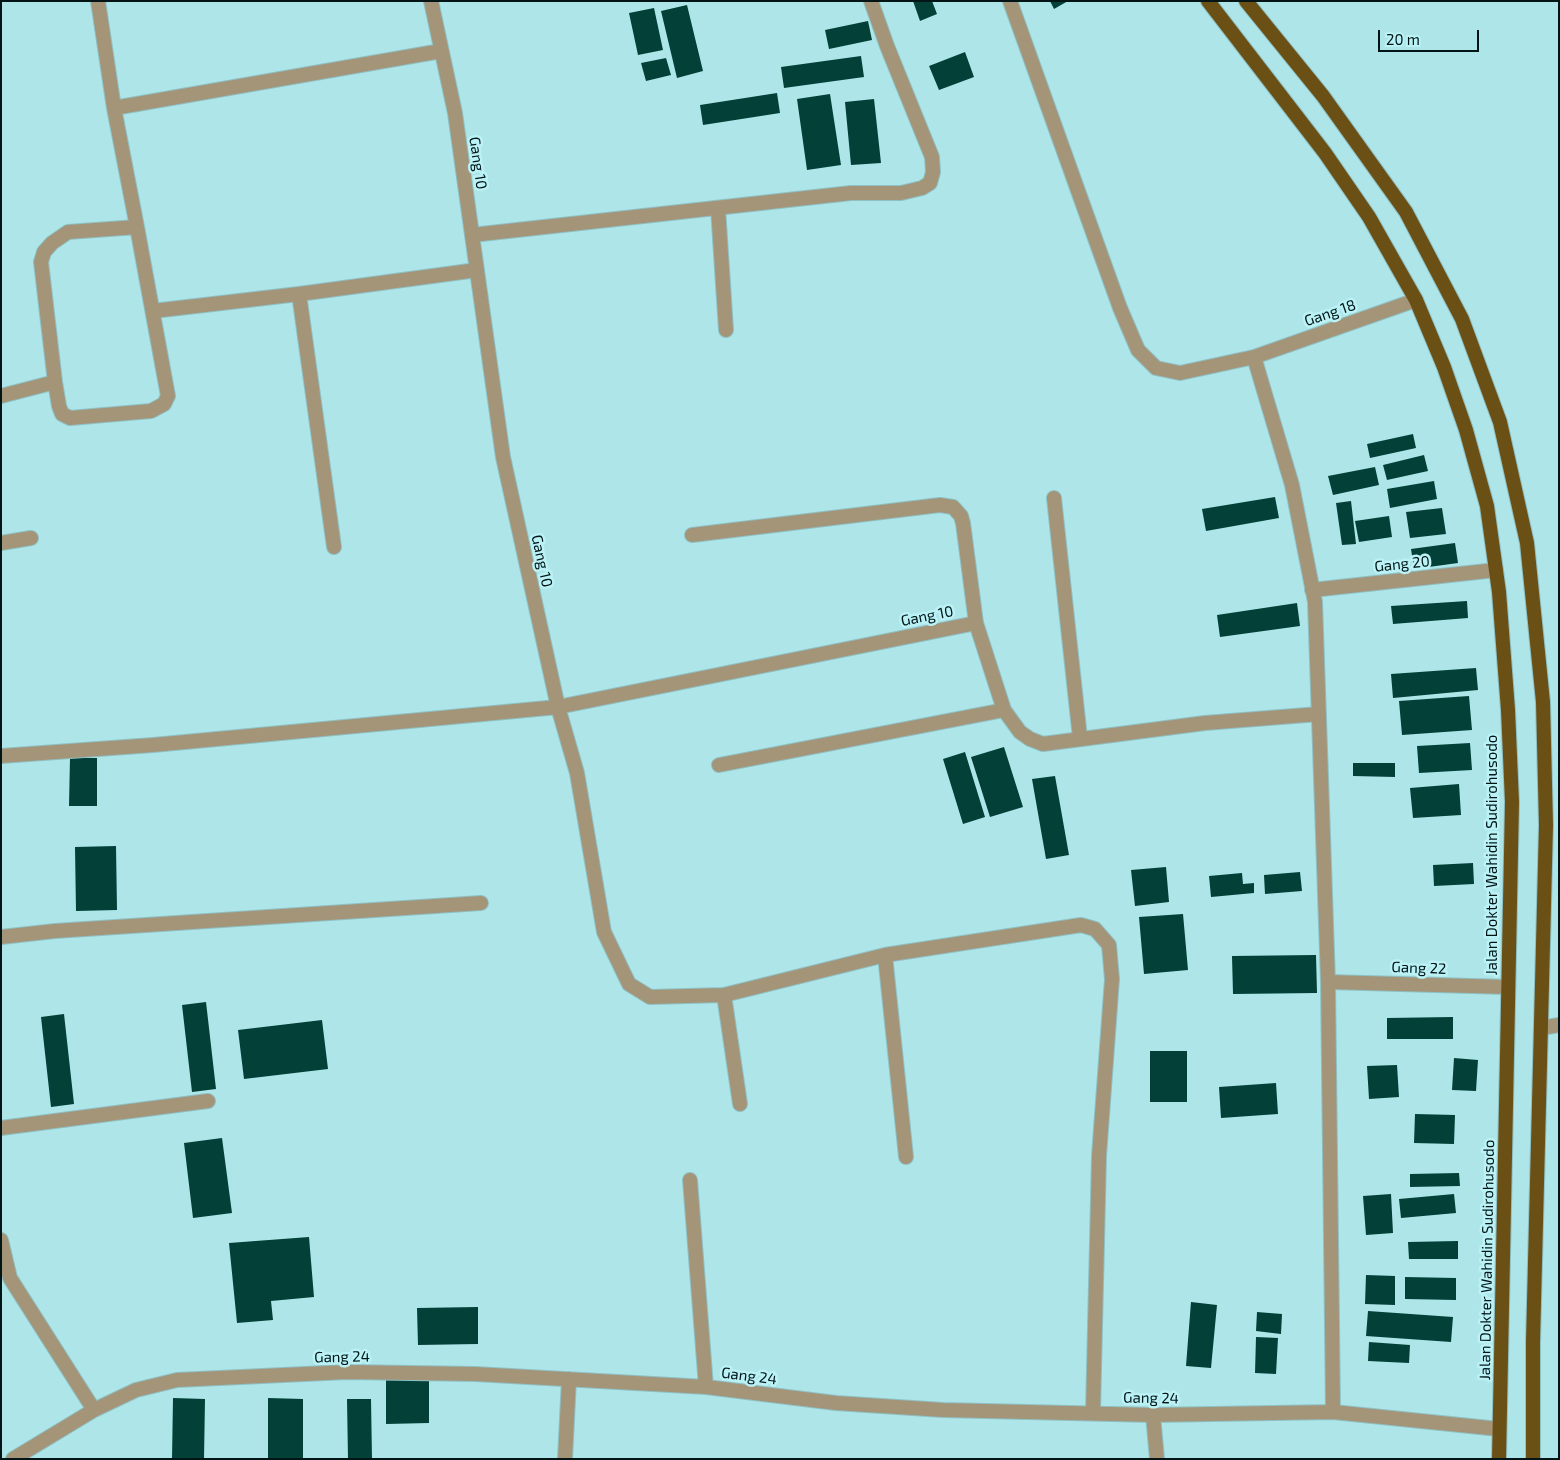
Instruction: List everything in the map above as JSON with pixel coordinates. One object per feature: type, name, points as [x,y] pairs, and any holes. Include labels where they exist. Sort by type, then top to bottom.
[{"type":"highway","name":"Jalan Dokter Wahidin Sudirohusodo","points":[[1208,1],[1325,153],[1369,217],[1416,300],[1444,367],[1466,430],[1488,506],[1496,570],[1508,710],[1512,802],[1499,1459]]},
{"type":"highway","points":[[1246,1],[1323,96],[1406,212],[1462,319],[1500,422],[1527,543],[1543,702],[1546,825],[1533,1342],[1533,1459]]},
{"type":"street","points":[[98,1],[114,108],[169,389],[164,404],[158,409],[145,412],[70,418],[62,414],[55,382],[41,262],[44,252],[52,243],[68,232],[137,227]]},
{"type":"street","name":"Gang 10","points":[[431,1],[455,113],[503,457],[558,707],[976,623]]},
{"type":"street","points":[[472,235],[851,194],[901,193],[922,188],[930,183],[933,172],[932,157],[871,1]]},
{"type":"street","name":"Gang 18","points":[[1010,1],[1089,224],[1138,350],[1156,368],[1180,373],[1254,357],[1416,300]]},
{"type":"street","points":[[114,108],[441,51]]},
{"type":"street","points":[[718,208],[726,330]]},
{"type":"street","points":[[153,311],[477,270]]},
{"type":"street","points":[[299,294],[334,546]]},
{"type":"street","points":[[1254,357],[1292,485],[1312,590],[1319,714],[1328,982],[1333,1412]]},
{"type":"street","points":[[1,396],[55,382]]},
{"type":"street","points":[[1054,498],[1080,738]]},
{"type":"street","points":[[692,534],[940,505],[953,507],[961,516],[963,523],[976,623],[1004,710],[1012,723],[1030,739],[1044,744],[1205,723],[1319,714]]},
{"type":"street","points":[[1,543],[31,538]]},
{"type":"street","name":"Gang 20","points":[[1312,590],[1496,570]]},
{"type":"street","points":[[1,756],[153,745],[558,707],[578,773],[604,932],[629,984],[650,997],[724,995],[884,955],[1081,925],[1095,929],[1109,944],[1112,979],[1100,1156],[1094,1412]]},
{"type":"street","points":[[718,765],[1004,710]]},
{"type":"street","points":[[1,937],[56,931],[481,903]]},
{"type":"street","points":[[884,955],[906,1157]]},
{"type":"street","name":"Gang 22","points":[[1328,982],[1508,987]]},
{"type":"street","points":[[724,995],[740,1104]]},
{"type":"street","points":[[1541,1028],[1559,1025]]},
{"type":"street","points":[[1,1128],[208,1101]]},
{"type":"street","points":[[690,1180],[706,1387]]},
{"type":"street","points":[[1,1240],[6,1279],[94,1410]]},
{"type":"street","name":"Gang 24","points":[[13,1459],[36,1452],[94,1410],[136,1390],[177,1380],[347,1372],[475,1374],[706,1387],[836,1403],[933,1410],[1094,1412],[1152,1415],[1333,1412],[1499,1428]]},
{"type":"street","points":[[565,1459],[569,1379]]},
{"type":"street","points":[[1152,1415],[1156,1459]]},
{"type":"building","points":[[913,1],[932,1],[937,14],[920,21]]},
{"type":"building","points":[[1050,1],[1068,1],[1054,9]]},
{"type":"building","points":[[687,5],[703,71],[677,78],[661,11]]},
{"type":"building","points":[[654,8],[663,50],[638,55],[629,13]]},
{"type":"building","points":[[868,21],[872,40],[829,49],[825,30]]},
{"type":"building","points":[[965,52],[974,77],[939,90],[929,66]]},
{"type":"building","points":[[861,56],[864,77],[784,88],[781,67]]},
{"type":"building","points":[[666,58],[671,75],[646,81],[641,63]]},
{"type":"building","points":[[777,93],[780,113],[703,125],[700,105]]},
{"type":"building","points":[[830,94],[841,165],[807,170],[797,99]]},
{"type":"building","points":[[874,99],[881,163],[851,165],[845,102]]},
{"type":"building","points":[[1413,434],[1416,448],[1370,458],[1367,444]]},
{"type":"building","points":[[1424,455],[1428,471],[1387,480],[1383,465]]},
{"type":"building","points":[[1375,467],[1379,485],[1333,495],[1328,476]]},
{"type":"building","points":[[1434,481],[1437,499],[1390,508],[1387,489]]},
{"type":"building","points":[[1275,497],[1279,518],[1206,531],[1202,509]]},
{"type":"building","points":[[1351,501],[1356,544],[1342,545],[1336,503]]},
{"type":"building","points":[[1442,508],[1446,534],[1410,538],[1406,512]]},
{"type":"building","points":[[1389,516],[1392,537],[1359,542],[1355,521]]},
{"type":"building","points":[[1455,543],[1458,563],[1414,569],[1411,549]]},
{"type":"building","points":[[1467,601],[1468,618],[1393,624],[1391,606]]},
{"type":"building","points":[[1297,603],[1300,626],[1220,637],[1217,615]]},
{"type":"building","points":[[1476,668],[1478,690],[1393,698],[1391,674]]},
{"type":"building","points":[[1469,696],[1472,730],[1402,735],[1399,701]]},
{"type":"building","points":[[1470,743],[1472,770],[1419,773],[1417,746]]},
{"type":"building","points":[[1004,747],[1023,807],[990,817],[971,757]]},
{"type":"building","points":[[965,752],[985,817],[963,824],[943,759]]},
{"type":"building","points":[[70,758],[97,758],[97,806],[69,806]]},
{"type":"building","points":[[1353,763],[1395,763],[1395,777],[1353,776]]},
{"type":"building","points":[[1055,776],[1069,855],[1046,859],[1032,779]]},
{"type":"building","points":[[1459,784],[1461,815],[1413,818],[1410,788]]},
{"type":"building","points":[[116,846],[117,910],[76,911],[75,847]]},
{"type":"building","points":[[1473,863],[1474,884],[1434,886],[1433,865]]},
{"type":"building","points":[[1166,867],[1169,902],[1135,906],[1131,870]]},
{"type":"building","points":[[1300,872],[1302,891],[1265,894],[1264,875]]},
{"type":"building","points":[[1242,873],[1243,884],[1254,883],[1254,893],[1211,897],[1209,876]]},
{"type":"building","points":[[1183,914],[1188,970],[1144,974],[1139,917]]},
{"type":"building","points":[[1316,955],[1317,993],[1233,994],[1232,956]]},
{"type":"building","points":[[206,1002],[216,1089],[192,1092],[182,1005]]},
{"type":"building","points":[[64,1014],[74,1104],[51,1107],[41,1017]]},
{"type":"building","points":[[1453,1017],[1453,1039],[1387,1039],[1387,1018]]},
{"type":"building","points":[[322,1020],[328,1069],[244,1079],[238,1030]]},
{"type":"building","points":[[1150,1051],[1187,1051],[1187,1102],[1150,1102]]},
{"type":"building","points":[[1454,1058],[1478,1060],[1476,1091],[1452,1090]]},
{"type":"building","points":[[1397,1065],[1399,1097],[1369,1099],[1367,1066]]},
{"type":"building","points":[[1276,1083],[1278,1114],[1221,1118],[1219,1087]]},
{"type":"building","points":[[1415,1114],[1455,1115],[1454,1144],[1414,1143]]},
{"type":"building","points":[[222,1138],[232,1213],[193,1218],[184,1143]]},
{"type":"building","points":[[1459,1173],[1460,1186],[1410,1187],[1410,1174]]},
{"type":"building","points":[[1391,1194],[1393,1233],[1366,1235],[1363,1196]]},
{"type":"building","points":[[1454,1194],[1456,1213],[1401,1218],[1399,1199]]},
{"type":"building","points":[[309,1237],[314,1297],[271,1301],[273,1320],[237,1323],[229,1243]]},
{"type":"building","points":[[1458,1241],[1458,1259],[1409,1259],[1408,1242]]},
{"type":"building","points":[[1366,1275],[1395,1276],[1395,1305],[1365,1304]]},
{"type":"building","points":[[1405,1277],[1456,1278],[1456,1300],[1405,1299]]},
{"type":"building","points":[[1191,1302],[1217,1305],[1211,1368],[1186,1366]]},
{"type":"building","points":[[478,1307],[478,1344],[418,1345],[417,1308]]},
{"type":"building","points":[[1368,1311],[1453,1317],[1451,1342],[1366,1336]]},
{"type":"building","points":[[1257,1312],[1282,1314],[1281,1334],[1256,1331]]},
{"type":"building","points":[[1256,1337],[1278,1338],[1276,1374],[1255,1373]]},
{"type":"building","points":[[1369,1342],[1410,1345],[1409,1363],[1368,1361]]},
{"type":"building","points":[[386,1379],[429,1379],[429,1423],[386,1424]]},
{"type":"building","points":[[173,1398],[205,1399],[204,1459],[172,1459]]},
{"type":"building","points":[[268,1398],[303,1399],[303,1459],[268,1459]]},
{"type":"building","points":[[347,1399],[371,1399],[372,1459],[348,1459]]}]
